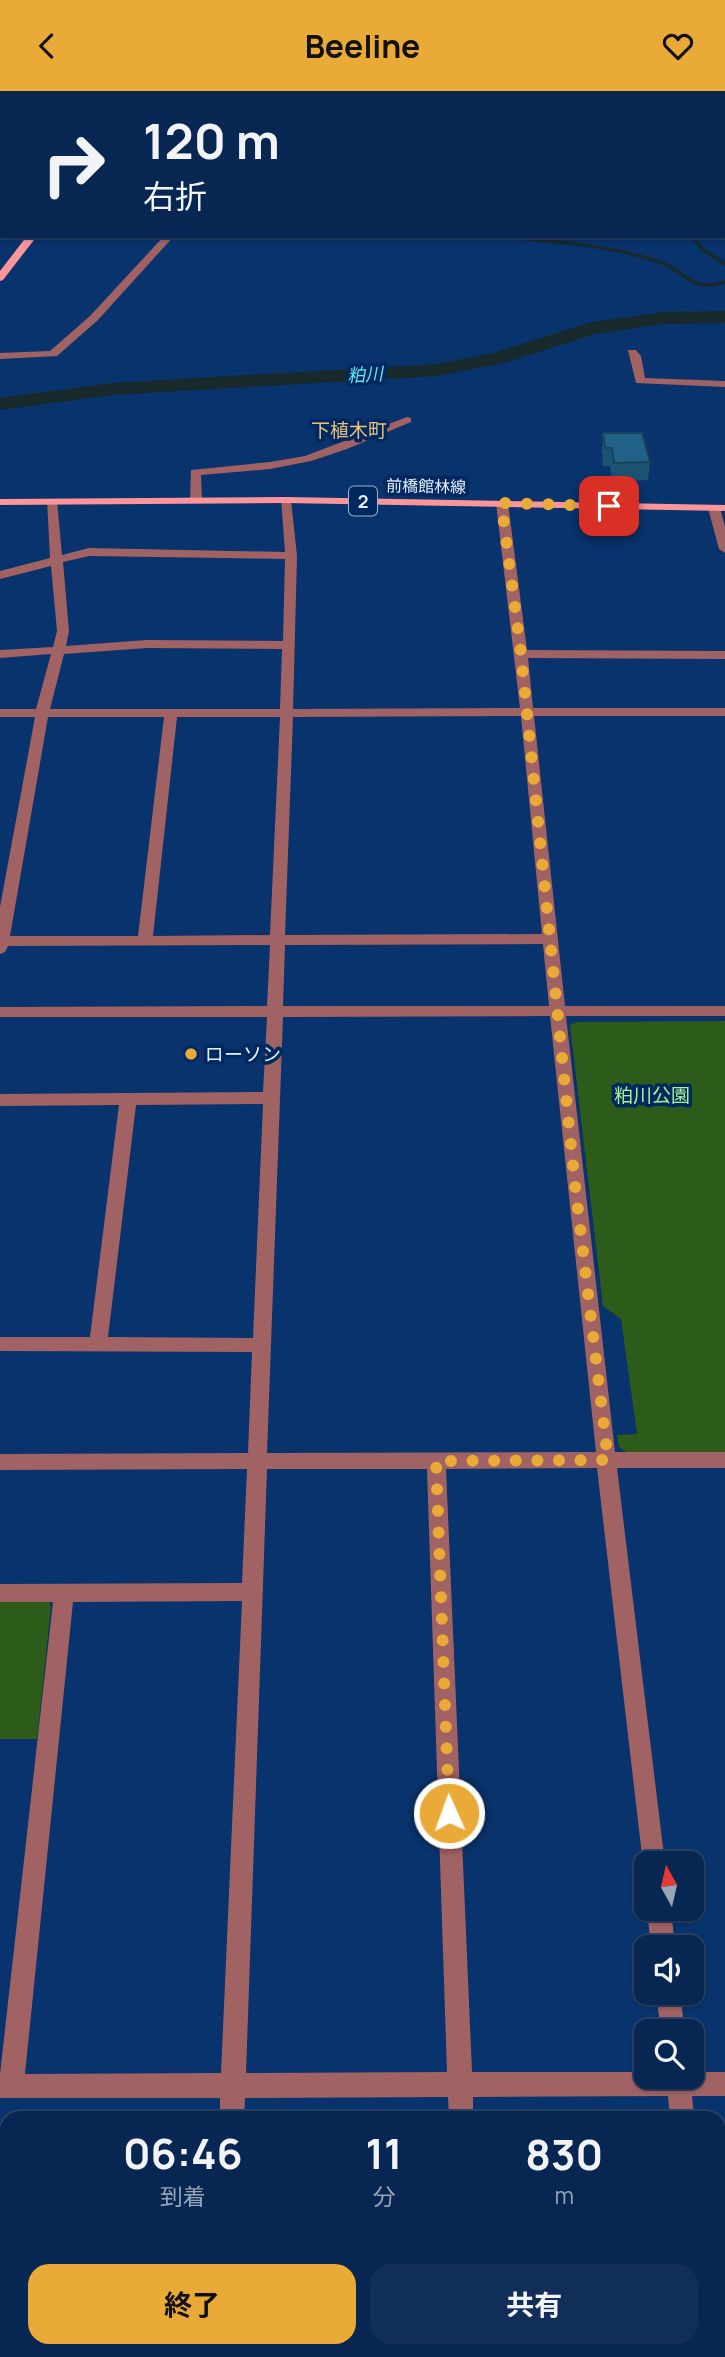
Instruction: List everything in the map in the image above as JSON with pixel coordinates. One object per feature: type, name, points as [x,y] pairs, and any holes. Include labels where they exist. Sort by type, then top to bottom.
[{"type":"main road","points":[[0,278],[30,238]]},
{"type":"main road","name":"前橋館林線","points":[[0,502],[285,500],[720,508]]},
{"type":"street","points":[[616,91],[624,91]]},
{"type":"street","points":[[0,356],[53,353],[94,318],[167,238]]},
{"type":"street","points":[[632,352],[636,356],[640,381],[725,384]]},
{"type":"street","points":[[196,500],[195,472],[293,463],[345,447],[374,432],[407,420]]},
{"type":"street","points":[[232,2111],[289,645],[291,556],[285,500]]},
{"type":"street","points":[[51,502],[63,631],[42,713],[1,945],[145,941],[551,939]]},
{"type":"street","points":[[502,503],[521,654],[587,1292],[653,1851]]},
{"type":"street","points":[[720,508],[725,549]]},
{"type":"street","points":[[0,575],[89,552],[291,556]]},
{"type":"street","points":[[0,654],[147,644],[289,645]]},
{"type":"street","points":[[521,654],[725,655]]},
{"type":"street","points":[[0,713],[725,712]]},
{"type":"street","points":[[145,941],[171,713]]},
{"type":"street","points":[[0,1012],[725,1011]]},
{"type":"street","points":[[0,1100],[270,1098]]},
{"type":"street","points":[[99,1344],[128,1100]]},
{"type":"street","points":[[0,1344],[262,1345]]},
{"type":"street","points":[[0,1462],[725,1460]]},
{"type":"street","points":[[436,1461],[461,2111]]},
{"type":"street","points":[[64,1592],[5,2086],[233,2087],[634,2081]]},
{"type":"street","points":[[0,1593],[251,1592]]},
{"type":"street","points":[[704,2082],[725,2084]]},
{"type":"street","points":[[679,2089],[681,2111]]},
{"type":"green space","name":"粕川公園","points":[[725,1021],[725,1452],[628,1453],[619,1447],[617,1435],[637,1434],[621,1319],[603,1306],[570,1025],[577,1022]]},
{"type":"green space","points":[[48,1599],[51,1607],[37,1739],[0,1739],[0,1600]]},
{"type":"building","points":[[603,433],[642,433],[650,462],[614,463],[612,448],[605,448]]},
{"type":"waterway","points":[[516,238],[622,252],[662,263],[697,283],[714,285],[725,282]]},
{"type":"waterway","points":[[694,238],[702,249],[725,264]]},
{"type":"waterway","name":"粕川","points":[[0,404],[113,389],[437,370],[497,359],[592,328],[664,318],[725,317]]},
{"type":"place","name":"ローソン","points":[[191,1054]]},
{"type":"district","name":"下植木町","points":[[349,430]]},
{"type":"route","points":[[449,1813],[436,1461],[608,1460],[575,1185],[521,654],[502,503],[609,506]]}]
